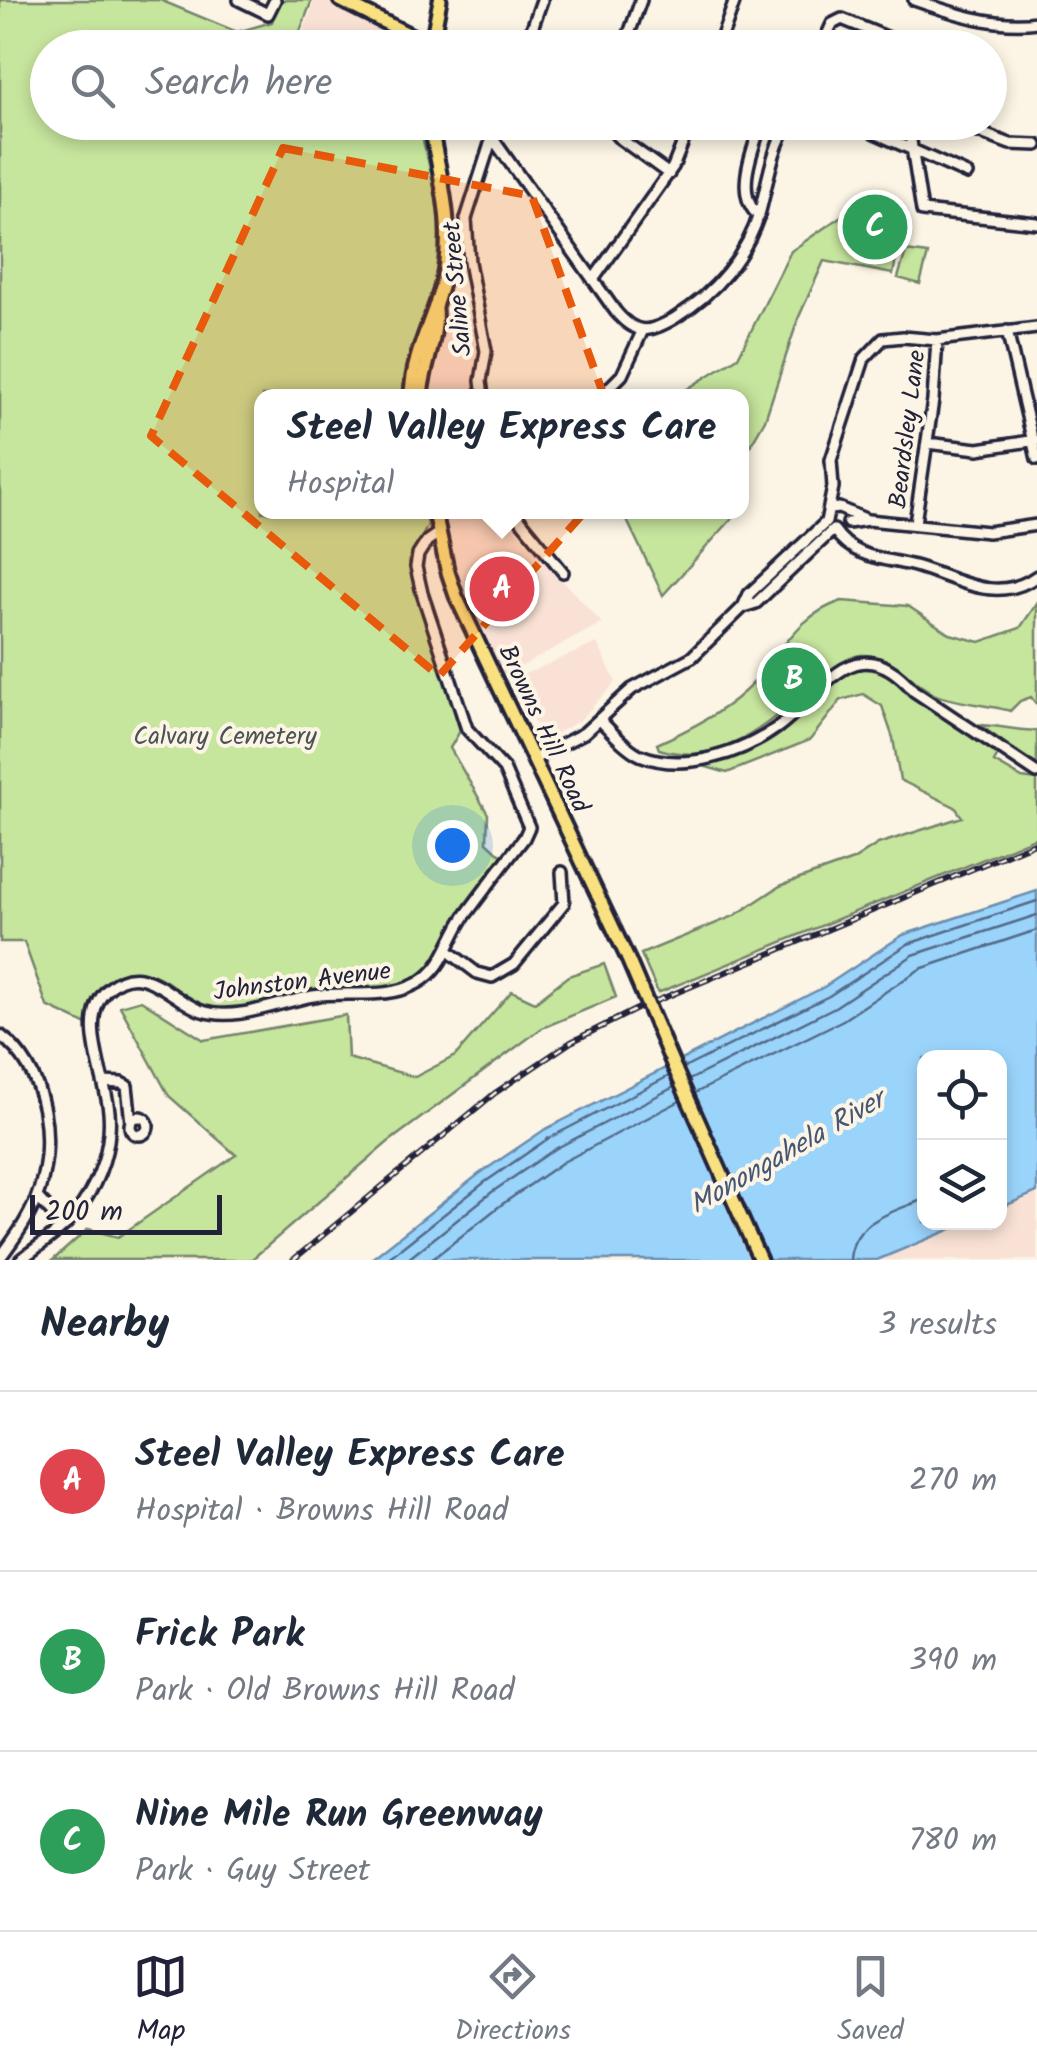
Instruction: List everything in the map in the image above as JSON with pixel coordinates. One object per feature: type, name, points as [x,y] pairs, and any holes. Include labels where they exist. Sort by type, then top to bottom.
[{"type":"main road","points":[[340,0],[357,4],[403,30]]},
{"type":"main road","points":[[436,30],[440,0]]},
{"type":"main road","points":[[422,389],[446,262],[448,213],[434,140]]},
{"type":"main road","points":[[412,389],[414,364],[435,309]]},
{"type":"main road","name":"Browns Hill Road","points":[[437,519],[450,582],[628,959],[760,1260]]},
{"type":"street","points":[[239,0],[268,14],[275,0]]},
{"type":"street","points":[[531,30],[542,0]]},
{"type":"street","points":[[630,30],[641,0]]},
{"type":"street","points":[[724,30],[735,0]]},
{"type":"street","points":[[914,0],[955,14],[1024,24],[1037,22]]},
{"type":"street","points":[[830,30],[836,20],[871,30]]},
{"type":"street","name":"Saline Street","points":[[482,389],[486,351],[469,262],[466,219],[491,140]]},
{"type":"street","points":[[493,140],[624,321],[642,332]]},
{"type":"street","points":[[622,140],[669,174]]},
{"type":"street","points":[[593,280],[669,174],[683,140]]},
{"type":"street","points":[[757,140],[746,190],[748,206],[759,216]]},
{"type":"street","points":[[610,387],[622,374],[642,332],[661,326],[716,286],[740,257],[759,216],[781,140]]},
{"type":"street","points":[[888,140],[967,174]]},
{"type":"street","points":[[910,140],[922,211],[1037,223]]},
{"type":"street","points":[[999,140],[1037,145]]},
{"type":"street","points":[[1037,328],[937,340],[883,340],[864,359],[831,460],[844,541],[873,558],[918,567],[979,588],[1010,589],[1037,576]]},
{"type":"street","points":[[1007,331],[1037,459]]},
{"type":"street","name":"Beardsley Lane","points":[[916,523],[937,340]]},
{"type":"street","points":[[927,443],[978,449],[1035,440]]},
{"type":"street","points":[[833,488],[830,509],[839,522]]},
{"type":"street","points":[[520,519],[563,572]]},
{"type":"street","points":[[534,759],[584,733],[629,691],[692,657],[743,607],[756,603],[839,522],[916,523],[988,532],[1037,525]]},
{"type":"street","points":[[440,532],[427,540],[418,555],[416,567],[422,593],[467,730],[504,768],[529,827],[462,919],[448,951],[477,974],[492,977],[514,964],[564,903],[562,872]]},
{"type":"street","points":[[600,720],[641,755],[691,760],[719,756],[754,742],[781,725],[828,678],[841,668],[861,663],[898,672],[914,691],[1037,773]]},
{"type":"street","name":"Johnston Avenue","points":[[20,1260],[70,1220],[91,1191],[107,1147],[110,1114],[93,1020],[108,988],[138,978],[157,982],[200,1011],[217,1014],[286,1004],[310,996],[397,990],[418,983],[448,951]]},
{"type":"street","points":[[0,1036],[14,1047],[32,1073],[47,1130],[37,1197],[0,1258]]},
{"type":"street","points":[[103,1082],[127,1086],[134,1116]]},
{"type":"street","points":[[37,1197],[52,1213],[70,1220]]},
{"type":"highlighted area","points":[[283,148],[532,196],[628,463],[439,676],[151,436]]},
{"type":"shaded area","points":[[315,0],[329,0],[388,30],[304,30]]},
{"type":"shaded area","points":[[448,305],[476,318],[480,340],[477,389],[426,389]]},
{"type":"shaded area","points":[[446,519],[508,519],[602,623],[504,676],[457,577]]},
{"type":"shaded area","points":[[597,643],[616,682],[579,721],[544,740],[511,680]]},
{"type":"shaded area","points":[[1037,1192],[1037,1260],[877,1260],[949,1230],[1007,1230],[1007,1205]]},
{"type":"green space","name":"Calvary Cemetery","points":[[0,0],[160,0],[232,30],[30,30],[30,140],[422,140],[434,186],[439,247],[432,291],[410,356],[404,389],[254,389],[254,519],[427,519],[428,525],[409,561],[460,731],[450,748],[488,814],[487,842],[502,856],[457,917],[430,966],[415,979],[392,987],[317,989],[253,1006],[213,1009],[196,1004],[154,975],[129,972],[108,982],[94,1002],[87,1025],[47,1006],[24,942],[0,942]]},
{"type":"green space","name":"Calvary Cemetery","points":[[278,0],[312,0],[301,30],[244,30],[272,22]]},
{"type":"green space","points":[[858,210],[893,214],[889,243],[869,242],[881,257],[884,248],[898,250],[893,274],[824,261],[798,319],[765,420],[749,448],[749,389],[687,389],[738,357],[791,251],[847,212],[858,225]]},
{"type":"green space","points":[[906,251],[928,254],[920,284],[898,278]]},
{"type":"green space","points":[[626,519],[732,519],[663,595]]},
{"type":"green space","points":[[842,601],[908,606],[950,634],[980,642],[1020,628],[1037,603],[1037,705],[1031,697],[1010,711],[941,697],[882,658],[861,655],[843,662],[751,734],[730,745],[685,754],[659,749],[657,744],[703,721],[735,699],[811,617]]},
{"type":"green space","points":[[864,667],[885,670],[999,753],[994,762],[1022,778],[1037,780],[1037,837],[658,993],[641,954],[734,916],[780,886],[853,860],[878,844],[962,817],[955,807],[900,780],[893,738],[882,706],[863,694],[841,700],[810,740],[727,773],[696,764],[761,743],[836,677]]},
{"type":"green space","points":[[980,725],[1037,730],[1037,767]]},
{"type":"green space","points":[[604,964],[616,997],[542,1028],[387,1143],[251,1260],[53,1260],[88,1229],[118,1237],[236,1155],[169,1096],[120,1006],[141,1000],[204,1040],[346,1015],[348,1058],[415,1077],[455,1056],[512,991],[535,1002],[568,976]]},
{"type":"water","name":"Monongahela River","points":[[1037,891],[1037,1192],[1007,1205],[1007,1050],[917,1050],[917,1230],[949,1230],[877,1260],[370,1260],[479,1174],[544,1130],[824,987],[903,935]]},
{"type":"pier","points":[[679,1054],[769,1260],[749,1260],[663,1062]]},
{"type":"railway","points":[[293,1260],[495,1093],[571,1042],[637,1009],[1037,842]]},
{"type":"place","name":"Nine Mile Run Greenway","points":[[875,227]]},
{"type":"place","name":"Steel Valley Express Care","points":[[502,589]]},
{"type":"place","name":"Frick Park","points":[[794,680]]}]
